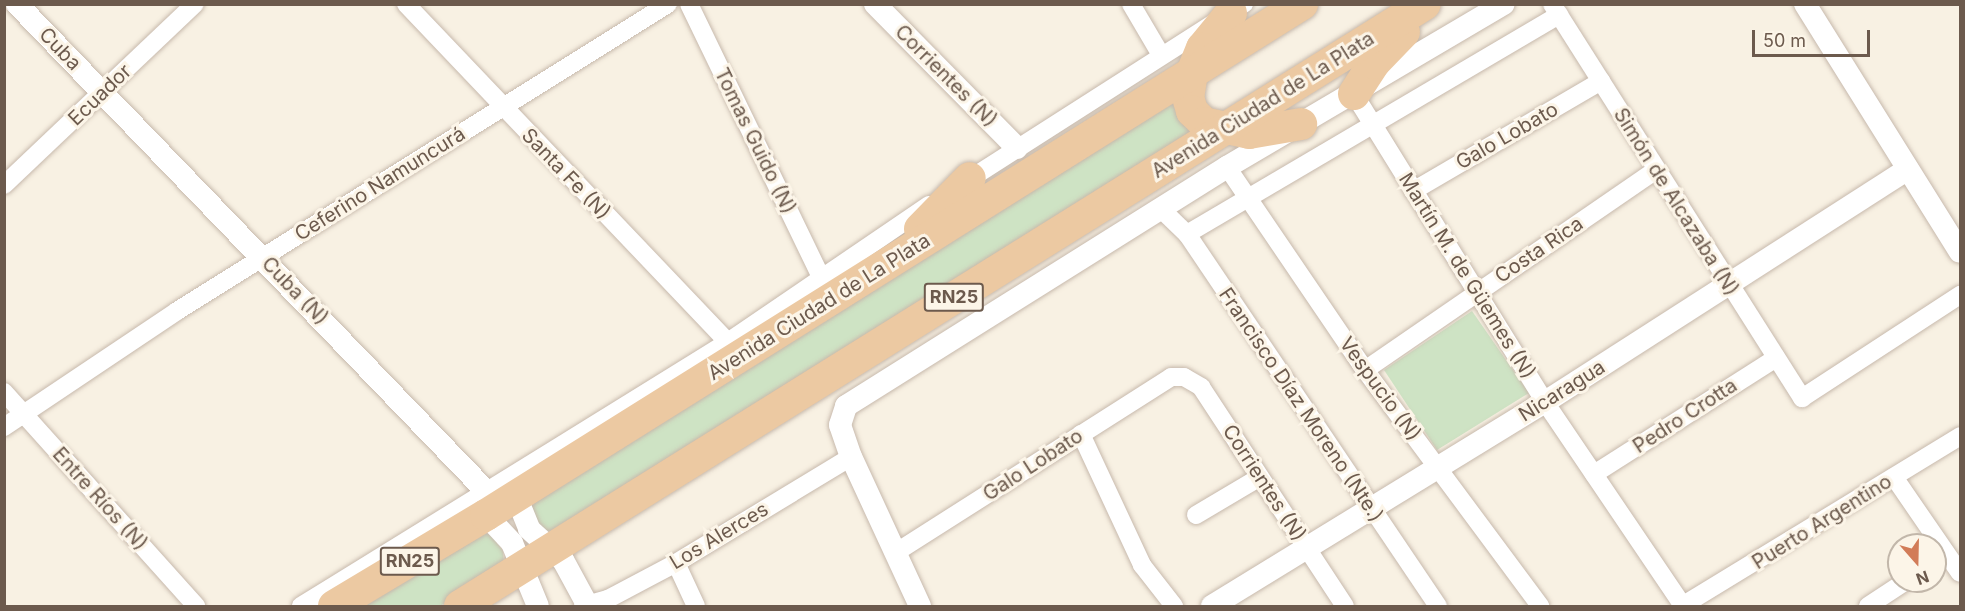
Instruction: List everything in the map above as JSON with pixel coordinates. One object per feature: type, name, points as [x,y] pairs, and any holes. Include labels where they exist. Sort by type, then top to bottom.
[{"type":"highway","name":"Avenida Ciudad de La Plata","points":[[334,606],[486,503],[516,496],[1302,4]]},
{"type":"highway","name":"Avenida Ciudad de La Plata","points":[[540,573],[640,512],[687,465],[1425,4]]},
{"type":"highway","points":[[1354,94],[1386,49],[1436,4]]},
{"type":"highway","points":[[1238,9],[1202,48],[1192,73],[1188,97],[1192,111],[1204,123],[1222,130],[1249,133],[1301,124]]},
{"type":"highway","points":[[882,268],[970,178]]},
{"type":"highway","points":[[460,606],[540,573]]},
{"type":"highway","points":[[486,606],[540,573]]},
{"type":"street","name":"Cuba","points":[[17,4],[103,93]]},
{"type":"street","name":"Ecuador","points":[[4,185],[195,4]]},
{"type":"street","name":"Santa Fe (N)","points":[[406,4],[502,108],[728,342]]},
{"type":"street","name":"Ceferino Namuncurá","points":[[4,427],[263,258],[668,4]]},
{"type":"street","name":"Tomas Guido (N)","points":[[689,4],[821,277]]},
{"type":"street","name":"Corrientes (N)","points":[[875,4],[1017,148]]},
{"type":"street","points":[[1131,4],[1161,55]]},
{"type":"street","name":"Avenida Ciudad de La Plata","points":[[851,457],[840,424],[846,406],[1227,166],[1354,94],[1504,4]]},
{"type":"street","points":[[1805,4],[1960,252]]},
{"type":"street","points":[[1017,148],[1161,55],[1238,9]]},
{"type":"street","points":[[1187,234],[1555,10]]},
{"type":"street","name":"Simón de Alcazaba (N)","points":[[1555,10],[1655,171],[1802,398],[1960,295]]},
{"type":"street","name":"Galo Lobato","points":[[1413,191],[1601,81]]},
{"type":"street","name":"Cuba (N)","points":[[103,93],[263,258],[486,503],[512,543],[540,573],[586,605]]},
{"type":"street","name":"Martín M. de Güemes (N)","points":[[1354,94],[1545,402],[1683,606]]},
{"type":"street","name":"Avenida Ciudad de La Plata","points":[[301,606],[486,503],[1017,148]]},
{"type":"street","name":"Vespucio (N)","points":[[1227,166],[1365,370],[1540,606]]},
{"type":"street","name":"Nicaragua","points":[[1212,606],[1545,402],[1908,169]]},
{"type":"street","name":"Costa Rica","points":[[1365,370],[1655,171]]},
{"type":"street","name":"Francisco Díaz Moreno (Nte.)","points":[[1160,208],[1187,234],[1370,510],[1438,606]]},
{"type":"street","name":"Pedro Crotta","points":[[1594,474],[1776,358]]},
{"type":"street","name":"Corrientes (N)","points":[[1171,377],[1184,378],[1201,387],[1345,606]]},
{"type":"street","name":"Galo Lobato","points":[[895,553],[1171,377]]},
{"type":"street","name":"Entre Ríos (N)","points":[[4,392],[196,606]]},
{"type":"street","points":[[1081,434],[1142,565],[1174,606]]},
{"type":"street","name":"Puerto Argentino","points":[[1683,606],[1960,436]]},
{"type":"street","points":[[851,457],[920,606]]},
{"type":"street","name":"Los Alerces","points":[[586,605],[608,599],[676,563],[851,457]]},
{"type":"street","points":[[1196,515],[1260,477]]},
{"type":"street","points":[[1894,477],[1926,533]]},
{"type":"street","points":[[516,496],[529,529],[540,573]]},
{"type":"street","points":[[676,563],[696,606]]},
{"type":"street","points":[[1947,563],[1960,573]]},
{"type":"street","points":[[1868,606],[1888,593]]},
{"type":"green space","points":[[1177,89],[1179,120],[1201,132],[559,534],[542,529],[531,513],[533,496]]},
{"type":"green space","points":[[1472,311],[1529,393],[1437,450],[1384,370]]},
{"type":"green space","points":[[475,533],[490,534],[503,551],[504,568],[440,606],[358,606]]}]
